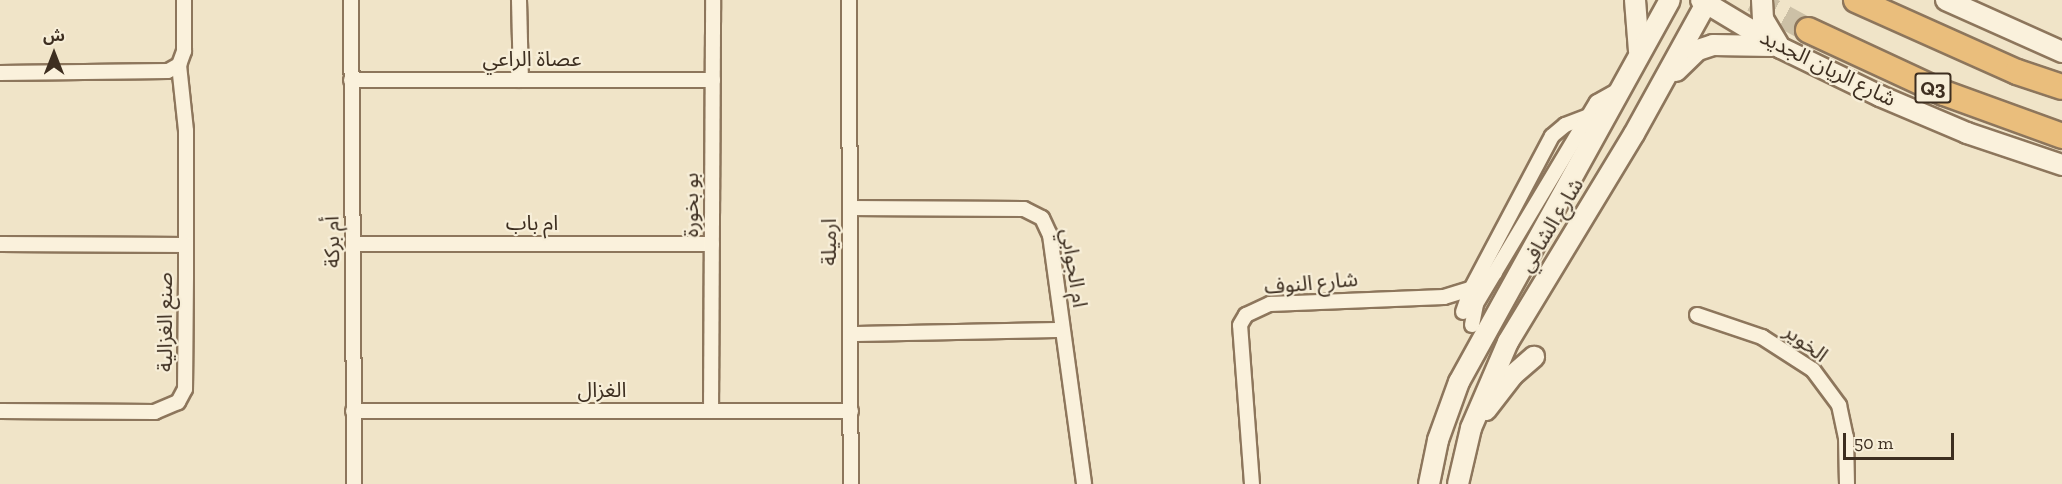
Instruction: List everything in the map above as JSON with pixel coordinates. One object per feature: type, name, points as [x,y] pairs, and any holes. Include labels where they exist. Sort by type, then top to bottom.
[{"type":"highway","name":"Q3","points":[[1856,0],[2017,72],[2062,87]]},
{"type":"highway","name":"شارع الريان الجديد","points":[[1808,30],[1944,93],[2062,136]]},
{"type":"main road","points":[[1635,0],[1641,32],[1639,54]]},
{"type":"main road","name":"شارع الشافي","points":[[1429,484],[1434,455],[1476,334],[1670,0]]},
{"type":"main road","points":[[1762,0],[1763,19],[1781,48]]},
{"type":"main road","points":[[1946,0],[2062,52]]},
{"type":"main road","name":"شارع الشافي","points":[[1458,484],[1471,428],[1508,342],[1658,90],[1705,1]]},
{"type":"main road","name":"شارع الريان الجديد","points":[[1705,1],[1781,48],[1967,133],[2062,165]]},
{"type":"main road","points":[[1658,90],[1691,55],[1713,45],[1741,43],[1781,48]]},
{"type":"main road","points":[[1471,428],[1498,392],[1534,357]]},
{"type":"main road","points":[[1420,484],[1434,455]]},
{"type":"street","points":[[184,0],[184,51],[179,65],[186,131],[186,245]]},
{"type":"street","name":"أم بركة","points":[[351,0],[354,484]]},
{"type":"street","points":[[519,0],[521,80]]},
{"type":"street","name":"بو بخورة","points":[[711,411],[713,0]]},
{"type":"street","name":"ارميلة","points":[[849,0],[851,484]]},
{"type":"street","points":[[0,73],[168,71],[179,65]]},
{"type":"street","name":"عصاة الراعي","points":[[351,80],[713,80]]},
{"type":"street","points":[[1476,334],[1476,304],[1588,116],[1602,97],[1619,90]]},
{"type":"street","points":[[1463,312],[1471,289],[1552,136],[1564,125],[1588,116]]},
{"type":"street","name":"ام الجوابي","points":[[850,208],[1024,209],[1037,214],[1049,229],[1084,484]]},
{"type":"street","name":"ام باب","points":[[353,244],[712,243]]},
{"type":"street","name":"صنع الغزالية","points":[[0,244],[186,245],[185,389],[177,402],[156,412],[0,411]]},
{"type":"street","name":"شارع النوف","points":[[1252,484],[1240,326],[1246,315],[1270,304],[1444,297],[1471,289],[1495,273]]},
{"type":"street","points":[[1444,297],[1463,312],[1476,334]]},
{"type":"street","name":"الخوير","points":[[1697,315],[1762,338],[1813,369],[1839,405],[1846,436],[1847,484]]},
{"type":"street","points":[[850,334],[1062,330]]},
{"type":"street","name":"الغزال","points":[[353,411],[851,411]]},
{"type":"tunnel","points":[[1753,0],[1808,30]]}]
